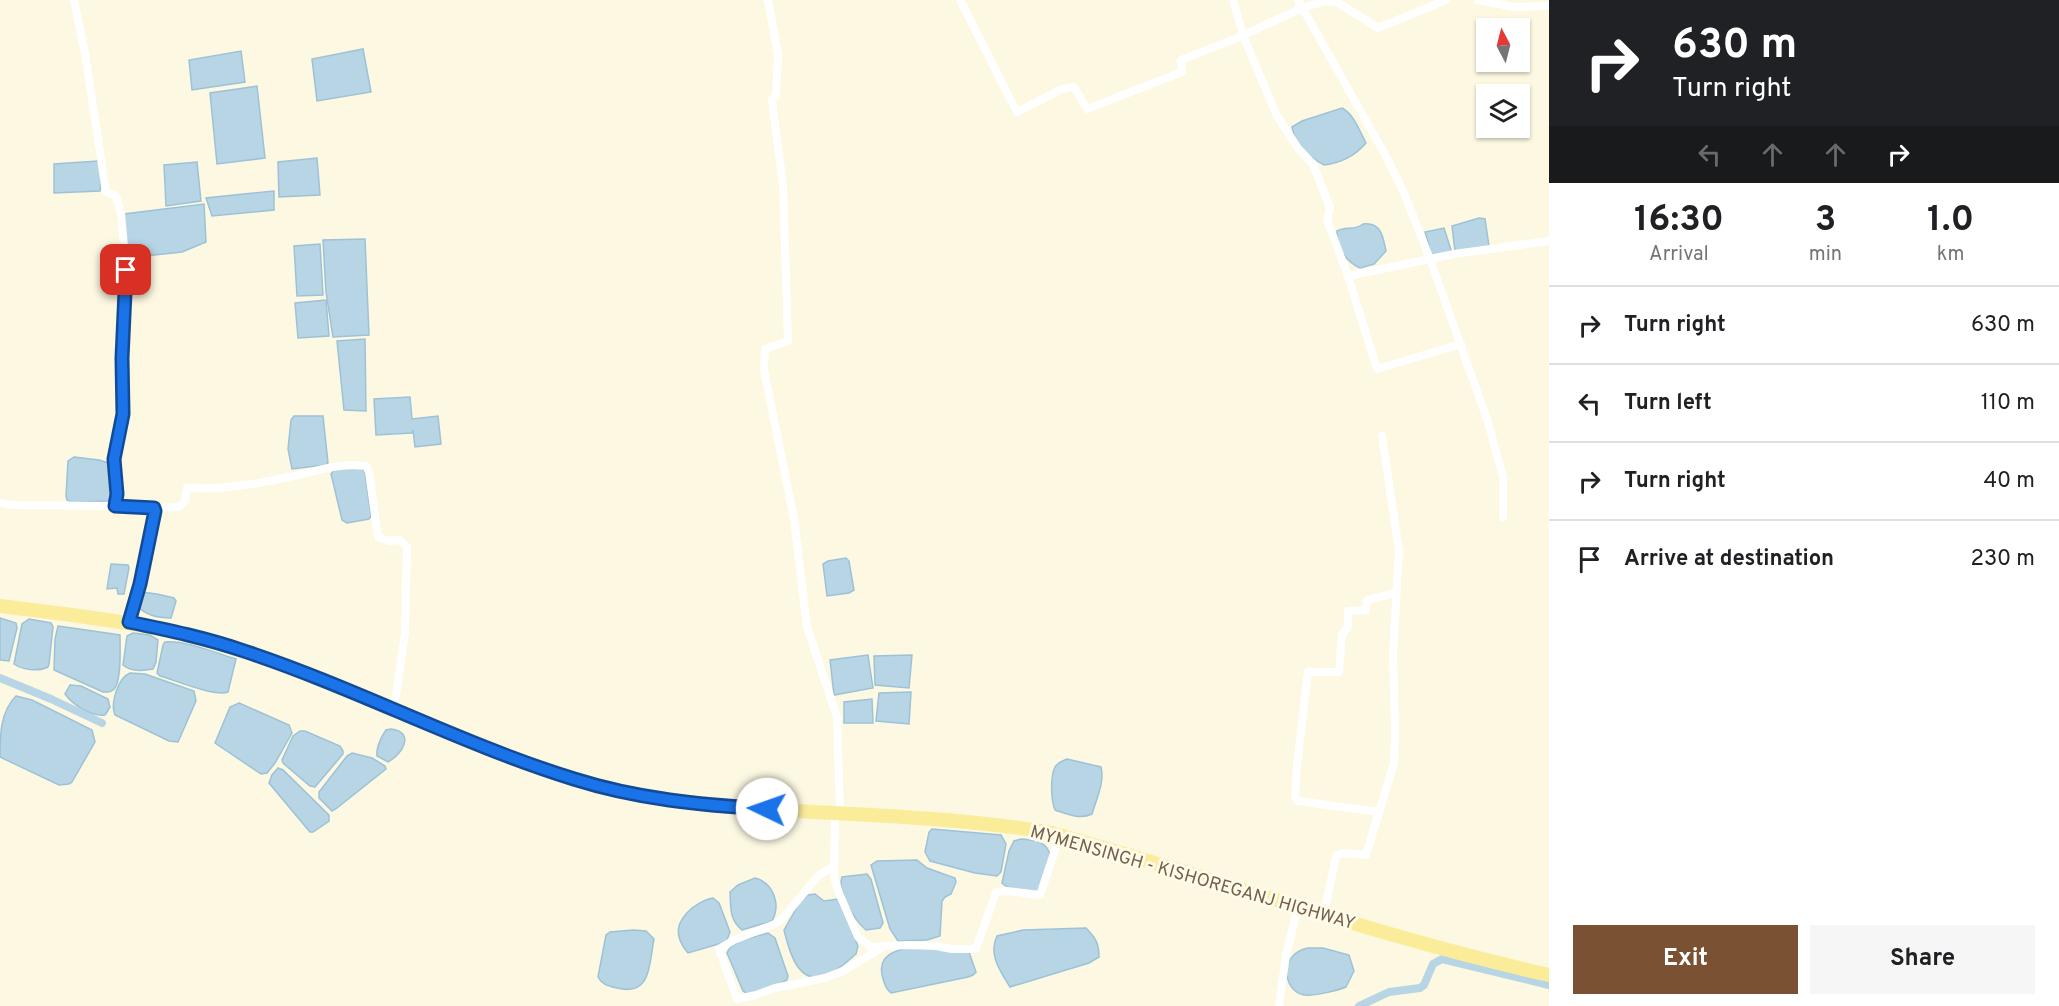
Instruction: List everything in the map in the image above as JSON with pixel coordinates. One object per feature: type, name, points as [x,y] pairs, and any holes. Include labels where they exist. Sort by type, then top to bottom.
[{"type":"main road","name":"MYMENSINGH - KISHOREGANJ HIGHWAY","points":[[0,606],[129,622],[171,630],[243,650],[494,751],[574,779],[617,790],[702,805],[1012,825],[1060,835],[1469,957],[1549,975]]},
{"type":"street","points":[[74,0],[85,53],[106,192],[113,194],[118,200],[126,270],[122,358],[123,414],[114,459],[117,494],[115,506]]},
{"type":"street","points":[[768,0],[778,55],[776,95],[772,100],[783,185],[788,341],[765,349],[764,370],[794,519],[807,627],[837,717],[837,813],[833,867],[839,893],[858,937],[871,947],[908,945],[976,949],[996,892],[1040,895],[1060,835]]},
{"type":"street","points":[[960,0],[1017,112],[1062,89],[1074,87],[1088,109],[1182,72],[1180,60],[1243,35],[1300,4],[1338,2],[1378,28],[1446,0]]},
{"type":"street","points":[[1233,0],[1243,35],[1277,116],[1298,148],[1313,164],[1330,208],[1327,220],[1348,276],[1377,369],[1461,344]]},
{"type":"street","points":[[1478,0],[1514,7],[1549,6]]},
{"type":"street","points":[[1300,4],[1387,158],[1404,193],[1488,422],[1503,477],[1503,517]]},
{"type":"street","points":[[1348,276],[1430,259],[1549,241]]},
{"type":"street","points":[[1324,915],[1336,855],[1342,853],[1366,855],[1394,763],[1393,653],[1399,551],[1382,436]]},
{"type":"street","points":[[0,503],[179,507],[185,501],[188,488],[213,489],[283,478],[347,464],[366,466],[369,472],[378,537],[389,541],[400,540],[407,547],[405,633],[394,709]]},
{"type":"street","points":[[129,622],[140,584],[154,508]]},
{"type":"street","points":[[1379,812],[1298,801],[1295,797],[1297,764],[1308,672],[1339,672],[1342,635],[1348,627],[1348,611],[1366,609],[1367,600],[1396,593]]},
{"type":"street","points":[[833,867],[819,875],[783,918],[775,924],[734,940],[719,949],[737,999],[774,988],[825,978],[843,971],[883,947]]},
{"type":"street","points":[[1279,1006],[1286,955],[1298,907]]},
{"type":"water","points":[[363,49],[371,92],[317,101],[312,59]]},
{"type":"water","points":[[241,51],[245,82],[192,90],[189,60]]},
{"type":"water","points":[[257,86],[265,158],[217,164],[210,93]]},
{"type":"water","points":[[1342,108],[1353,119],[1366,143],[1347,158],[1324,165],[1303,149],[1292,127],[1302,121]]},
{"type":"water","points":[[317,158],[320,195],[279,197],[278,162]]},
{"type":"water","points":[[98,161],[102,177],[100,191],[54,193],[54,164]]},
{"type":"water","points":[[197,162],[201,201],[166,206],[164,165]]},
{"type":"water","points":[[274,191],[274,210],[212,216],[206,198]]},
{"type":"water","points":[[204,204],[206,242],[182,252],[127,258],[124,214]]},
{"type":"water","points":[[1479,218],[1485,219],[1489,246],[1455,251],[1452,226]]},
{"type":"water","points":[[1363,224],[1374,225],[1380,231],[1386,251],[1374,264],[1360,268],[1350,262],[1343,253],[1338,242],[1337,231]]},
{"type":"water","points":[[1444,228],[1451,250],[1432,256],[1425,232]]},
{"type":"water","points":[[365,239],[369,335],[333,337],[326,292],[323,240]]},
{"type":"water","points":[[320,244],[323,295],[297,296],[294,246]]},
{"type":"water","points":[[326,300],[329,336],[298,338],[295,303]]},
{"type":"water","points":[[365,339],[366,411],[344,410],[337,341]]},
{"type":"water","points":[[410,397],[412,419],[438,416],[441,444],[415,447],[413,430],[412,433],[376,435],[374,399]]},
{"type":"water","points":[[294,416],[323,416],[328,463],[292,469],[288,449],[291,420]]},
{"type":"water","points":[[74,457],[112,464],[113,489],[108,501],[72,502],[67,500],[68,461]]},
{"type":"water","points":[[362,468],[365,473],[371,516],[369,519],[347,523],[342,520],[331,474],[335,469]]},
{"type":"water","points":[[846,558],[849,561],[854,590],[849,593],[827,596],[823,564]]},
{"type":"water","points":[[111,564],[128,565],[124,594],[118,594],[117,588],[107,589]]},
{"type":"water","points":[[141,592],[174,598],[176,601],[171,618],[153,616],[138,607]]},
{"type":"water","points":[[0,618],[16,623],[17,628],[9,661],[0,660]]},
{"type":"water","points":[[29,619],[51,623],[53,627],[49,664],[44,669],[31,670],[14,664],[22,624]]},
{"type":"water","points":[[58,626],[120,635],[119,673],[113,690],[103,692],[54,670],[55,639]]},
{"type":"water","points":[[133,633],[150,635],[158,640],[153,669],[133,670],[123,665],[127,636]]},
{"type":"water","points":[[165,642],[191,645],[236,659],[228,692],[204,690],[160,676],[157,673]]},
{"type":"water","points":[[868,655],[873,688],[834,695],[830,660]]},
{"type":"water","points":[[912,655],[909,688],[875,685],[874,656]]},
{"type":"water","points":[[130,673],[145,674],[194,691],[196,701],[178,742],[169,741],[115,715],[116,691],[122,680]]},
{"type":"water","points":[[70,685],[81,686],[108,699],[110,707],[105,715],[89,712],[73,702],[65,694]]},
{"type":"water","points":[[911,692],[909,724],[876,721],[879,693]]},
{"type":"water","points":[[16,696],[32,700],[92,730],[95,742],[69,784],[59,785],[0,757],[4,717]]},
{"type":"water","points":[[872,699],[873,723],[844,723],[844,702]]},
{"type":"water","points":[[239,703],[289,725],[292,733],[267,773],[261,774],[215,743],[230,707]]},
{"type":"water","points":[[391,729],[399,731],[405,739],[402,749],[388,762],[377,756],[377,753],[384,733]]},
{"type":"water","points":[[300,731],[340,746],[343,751],[343,754],[315,787],[310,786],[282,760],[293,736]]},
{"type":"water","points":[[352,753],[372,758],[386,769],[332,811],[319,798],[319,792],[347,756]]},
{"type":"water","points":[[1067,759],[1101,767],[1101,785],[1092,814],[1078,816],[1055,810],[1052,788],[1053,771],[1058,764]]},
{"type":"water","points":[[278,768],[283,770],[329,815],[329,821],[310,832],[269,783]]},
{"type":"water","points":[[932,829],[1001,835],[1006,844],[1001,872],[997,876],[975,873],[930,861],[925,852],[929,832]]},
{"type":"water","points":[[1021,839],[1043,844],[1050,855],[1039,891],[1014,889],[1002,883],[1009,851],[1014,841]]},
{"type":"water","points":[[917,860],[927,868],[955,878],[956,882],[951,894],[942,901],[940,936],[927,940],[898,941],[890,929],[871,865],[877,861]]},
{"type":"water","points":[[867,874],[871,879],[883,923],[880,928],[866,930],[848,906],[841,883],[842,877]]},
{"type":"water","points":[[755,878],[767,885],[774,895],[775,915],[772,921],[742,930],[733,917],[730,892],[738,885]]},
{"type":"water","points":[[815,894],[824,901],[838,899],[858,946],[856,954],[840,968],[822,976],[813,977],[798,968],[784,930],[800,902],[808,895]]},
{"type":"water","points":[[713,898],[719,903],[730,932],[727,940],[688,953],[678,935],[680,924],[692,908]]},
{"type":"water","points":[[1086,928],[1096,941],[1099,957],[1089,963],[1010,987],[999,969],[995,956],[997,936],[1023,930]]},
{"type":"water","points":[[646,931],[654,939],[647,976],[637,988],[617,988],[606,985],[598,977],[606,935],[610,932]]},
{"type":"water","points":[[768,933],[775,938],[788,976],[787,980],[776,986],[748,994],[743,991],[727,953],[733,945],[739,942]]},
{"type":"water","points":[[909,947],[969,952],[976,972],[968,977],[891,993],[883,980],[882,963],[888,955]]},
{"type":"water","points":[[1308,948],[1323,948],[1349,955],[1354,971],[1346,987],[1325,993],[1304,995],[1291,987],[1288,980],[1288,964],[1299,951]]},
{"type":"waterway","points":[[0,678],[102,723]]},
{"type":"waterway","points":[[1359,1006],[1389,992],[1420,988],[1424,985],[1433,964],[1442,959],[1549,985]]},
{"type":"route","points":[[126,270],[122,358],[124,398],[114,459],[117,478],[115,506],[154,508],[155,511],[140,584],[129,622],[171,630],[243,650],[494,751],[574,779],[657,799],[702,805],[767,809]]}]
